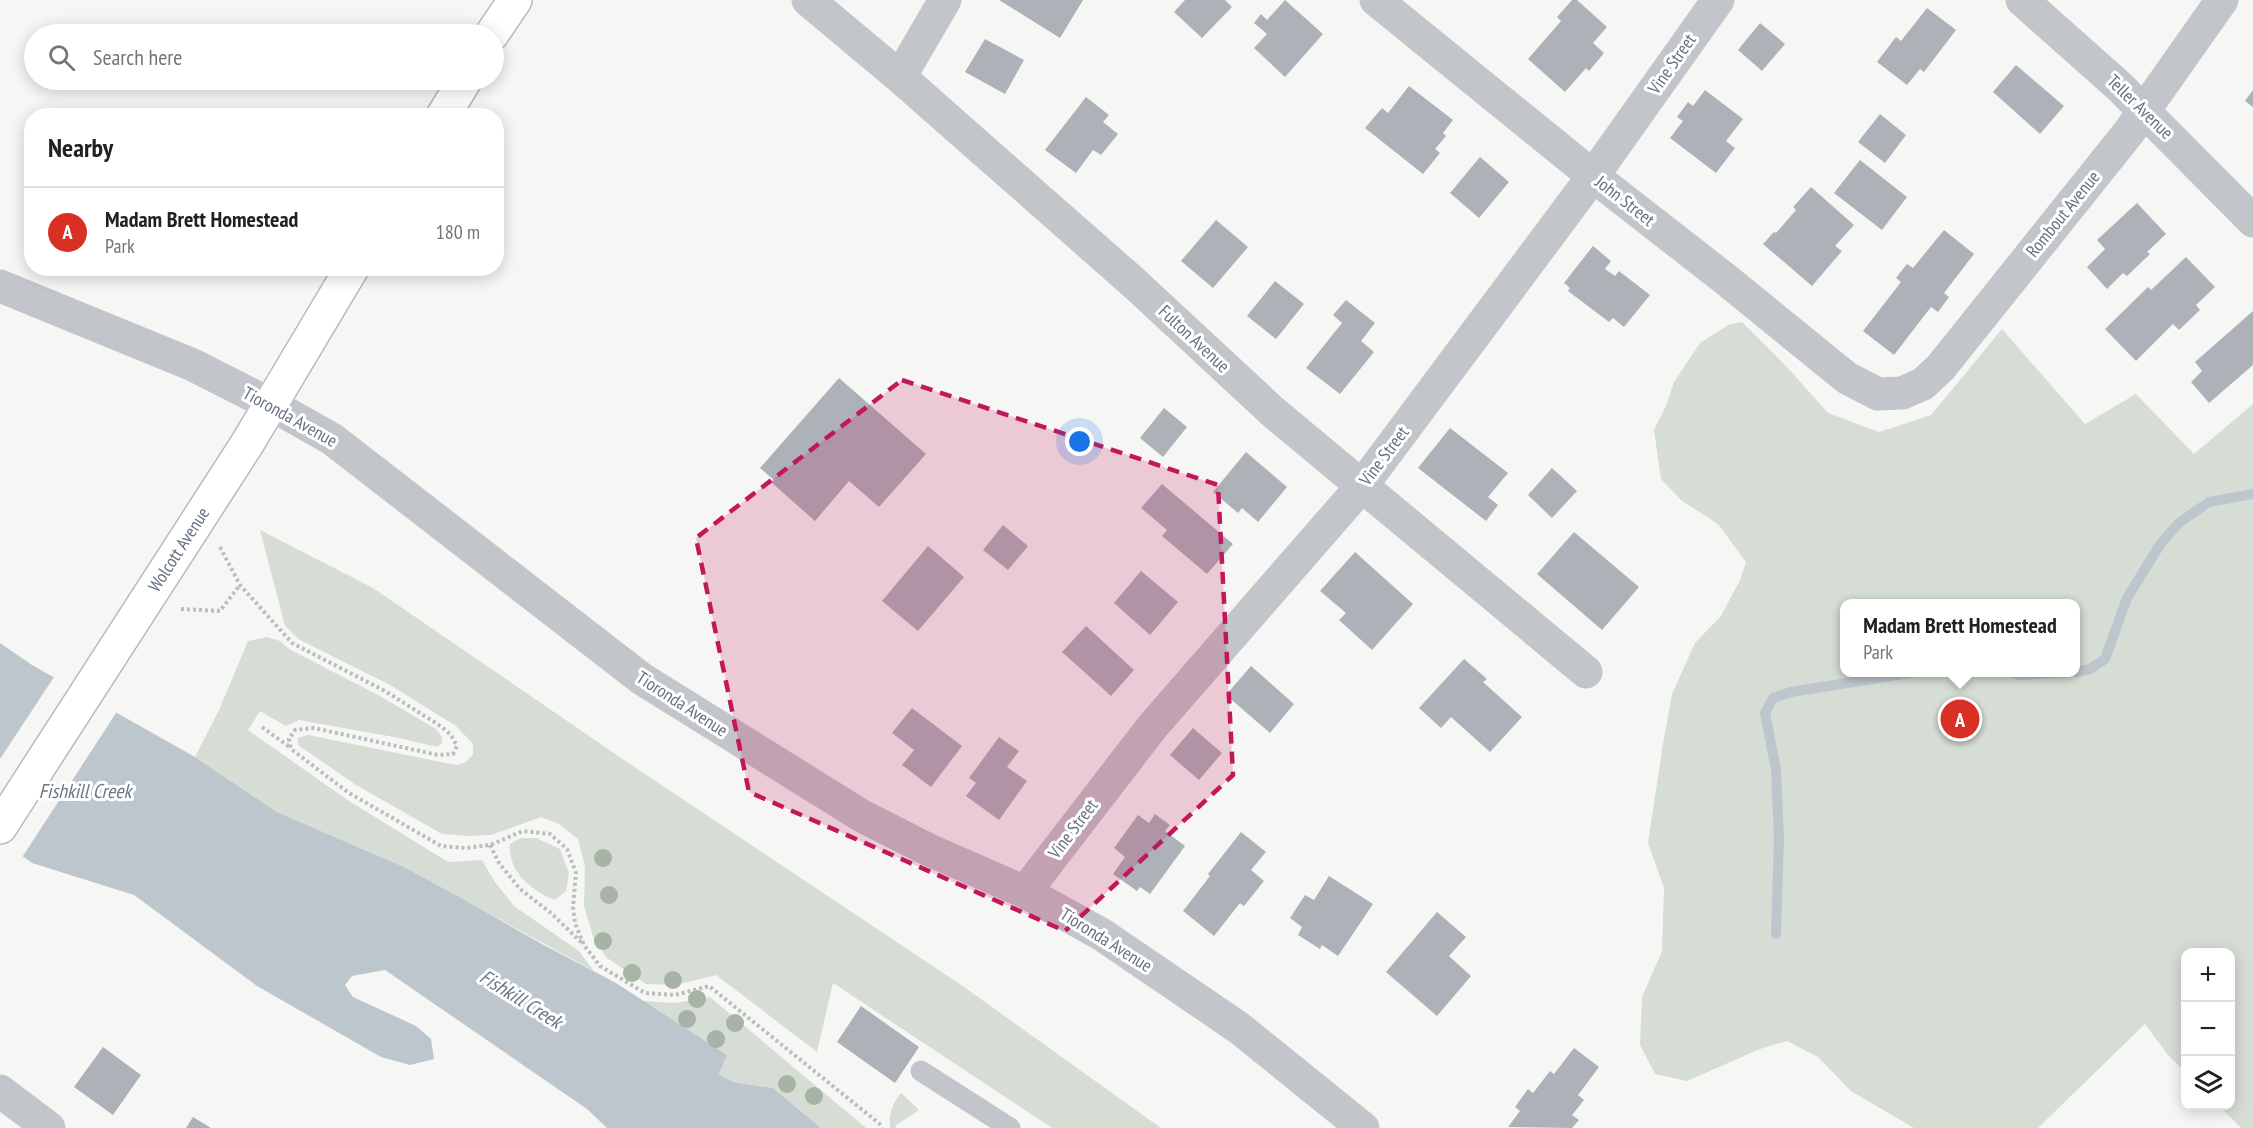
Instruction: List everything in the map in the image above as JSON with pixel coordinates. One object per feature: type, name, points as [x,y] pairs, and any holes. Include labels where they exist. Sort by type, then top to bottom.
[{"type":"main road","points":[[499,24],[515,0]]},
{"type":"main road","points":[[448,108],[459,90]]},
{"type":"main road","name":"Wolcott Avenue","points":[[0,827],[98,674],[201,541],[247,444],[347,276]]},
{"type":"street","name":"Fulton Avenue","points":[[808,0],[900,77],[1134,283],[1273,412],[1586,672]]},
{"type":"street","points":[[900,77],[945,0]]},
{"type":"street","name":"John Street","points":[[1376,0],[1846,378],[1878,394]]},
{"type":"street","name":"Vine Street","points":[[1025,892],[1152,727],[1361,487],[1593,176],[1718,0]]},
{"type":"street","name":"Teller Avenue","points":[[2022,0],[2145,110],[2253,221]]},
{"type":"street","name":"Rombout Avenue","points":[[1878,394],[1902,393],[1923,384],[1941,367],[2145,110],[2222,0]]},
{"type":"street","name":"Tioronda Avenue","points":[[0,286],[193,365],[270,404],[343,447],[642,679],[862,816],[927,849],[1025,892],[1101,934],[1239,1028],[1363,1128]]},
{"type":"street","points":[[0,1091],[49,1128]]},
{"type":"lane","points":[[921,1071],[994,1125]]},
{"type":"path","points":[[201,541],[292,644],[385,691],[442,727],[452,735],[457,746],[453,754],[438,755],[314,728],[295,730],[289,739],[291,749]]},
{"type":"path","points":[[174,609],[220,611],[240,585]]},
{"type":"path","points":[[262,726],[350,793],[441,846],[466,848],[490,845],[523,831],[550,834],[567,849],[576,873],[573,907],[575,923],[584,945]]},
{"type":"path","points":[[490,845],[499,863],[520,889],[584,945],[600,966],[645,993],[675,995],[710,986],[882,1128]]},
{"type":"highlighted area","points":[[902,380],[1218,485],[1233,775],[1065,931],[749,792],[696,538]]},
{"type":"shaded area","points":[[1742,322],[1828,413],[1879,432],[1931,415],[2002,329],[2085,424],[2136,394],[2194,454],[2253,404],[2253,1128],[2241,1128],[2223,1110],[2235,1110],[2235,948],[2181,948],[2181,1068],[2168,1055],[2145,1024],[2038,1128],[1914,1128],[1851,1091],[1818,1057],[1787,1041],[1760,1049],[1687,1081],[1655,1074],[1640,1045],[1642,997],[1662,951],[1664,888],[1648,843],[1663,744],[1672,694],[1695,643],[1721,616],[1740,580],[1746,562],[1718,524],[1682,501],[1661,479],[1654,430],[1666,406],[1674,382],[1700,343],[1730,324]]},
{"type":"shaded area","points":[[260,530],[373,588],[627,762],[964,987],[1161,1128],[1052,1128],[833,983],[817,1052],[716,975],[676,985],[646,984],[607,958],[594,940],[584,906],[585,867],[578,839],[559,824],[541,817],[491,835],[442,834],[356,785],[298,745],[298,738],[308,735],[456,765],[466,762],[473,754],[473,744],[456,726],[390,685],[300,640],[285,626]]},
{"type":"shaded area","points":[[267,637],[280,641],[289,649],[380,696],[436,729],[442,737],[442,743],[437,747],[299,720],[286,726],[260,711],[248,730],[346,799],[448,862],[482,860],[495,882],[514,906],[579,951],[594,971],[404,867],[277,812],[195,757],[219,710],[248,641]]},
{"type":"shaded area","points":[[521,838],[536,838],[560,849],[569,873],[566,891],[555,900],[530,885],[517,871],[510,854],[510,844]]},
{"type":"shaded area","points":[[710,997],[866,1128],[821,1128],[773,1088],[733,1082],[719,1074],[727,1055],[643,1001],[676,1003]]},
{"type":"shaded area","points":[[901,1093],[919,1110],[895,1126],[896,1128],[890,1128],[892,1109]]},
{"type":"water","name":"Fishkill Creek","points":[[0,643],[32,665],[195,757],[277,812],[404,867],[616,983],[727,1055],[719,1074],[733,1082],[773,1088],[821,1128],[607,1128],[587,1109],[385,970],[352,976],[345,985],[353,997],[416,1026],[431,1039],[434,1059],[410,1065],[381,1057],[257,986],[134,895],[32,863],[0,840]]},
{"type":"pier","points":[[56,674],[118,710],[21,859],[0,844],[0,759]]},
{"type":"building","points":[[999,0],[1083,0],[1060,38]]},
{"type":"building","points":[[1185,0],[1225,0],[1232,7],[1202,38],[1174,12]]},
{"type":"building","points":[[1285,0],[1323,34],[1285,77],[1254,48],[1267,34],[1254,23],[1261,14],[1267,20]]},
{"type":"building","points":[[1572,0],[1577,0],[1607,27],[1593,43],[1604,53],[1589,71],[1586,68],[1565,92],[1528,59],[1561,21],[1557,17]]},
{"type":"building","points":[[1927,8],[1956,30],[1924,72],[1920,69],[1907,85],[1877,62],[1896,37],[1901,41]]},
{"type":"building","points":[[1760,23],[1785,44],[1762,71],[1738,50]]},
{"type":"building","points":[[985,39],[1024,60],[1005,94],[965,72]]},
{"type":"building","points":[[2016,65],[2064,106],[2040,134],[1993,92]]},
{"type":"building","points":[[1409,86],[1453,120],[1443,133],[1446,136],[1435,149],[1440,153],[1423,174],[1365,128],[1382,108],[1388,113]]},
{"type":"building","points":[[1705,90],[1743,119],[1726,141],[1735,148],[1716,173],[1670,138],[1683,121],[1677,117],[1688,102],[1693,106]]},
{"type":"building","points":[[2253,90],[2253,107],[2245,101]]},
{"type":"building","points":[[1086,97],[1109,115],[1103,122],[1118,134],[1101,155],[1093,150],[1076,173],[1045,150]]},
{"type":"building","points":[[1880,114],[1906,135],[1885,163],[1858,142]]},
{"type":"building","points":[[1480,157],[1509,182],[1479,218],[1450,193]]},
{"type":"building","points":[[1860,160],[1907,197],[1882,230],[1834,193]]},
{"type":"building","points":[[1811,187],[1854,225],[1835,246],[1842,251],[1812,286],[1763,244],[1796,210],[1793,207]]},
{"type":"building","points":[[2137,203],[2166,234],[2147,252],[2150,254],[2127,276],[2123,273],[2107,289],[2087,267],[2105,249],[2097,240]]},
{"type":"building","points":[[1216,220],[1248,247],[1213,288],[1181,261]]},
{"type":"building","points":[[1944,230],[1974,254],[1944,293],[1949,297],[1938,312],[1931,307],[1894,355],[1863,331],[1901,282],[1896,278],[1907,264],[1913,268]]},
{"type":"building","points":[[1593,246],[1611,261],[1605,269],[1615,276],[1619,271],[1650,295],[1624,327],[1613,318],[1609,322],[1568,291],[1570,288],[1564,283]]},
{"type":"building","points":[[2186,257],[2215,287],[2196,305],[2200,310],[2179,330],[2173,324],[2136,361],[2105,329],[2148,287],[2151,290]]},
{"type":"building","points":[[1275,281],[1304,304],[1276,339],[1247,316]]},
{"type":"building","points":[[1346,300],[1375,323],[1361,341],[1374,352],[1340,394],[1306,368],[1342,323],[1333,315]]},
{"type":"building","points":[[2253,311],[2253,365],[2209,403],[2191,382],[2202,371],[2195,362]]},
{"type":"building","points":[[839,378],[926,454],[879,507],[849,481],[815,521],[771,482],[774,480],[760,468]]},
{"type":"building","points":[[1164,408],[1187,427],[1163,457],[1140,438]]},
{"type":"building","points":[[1450,428],[1508,473],[1488,497],[1498,505],[1486,521],[1418,468]]},
{"type":"building","points":[[1246,452],[1287,487],[1258,522],[1242,508],[1238,513],[1213,492]]},
{"type":"building","points":[[1552,468],[1577,491],[1552,518],[1528,495]]},
{"type":"building","points":[[1162,484],[1233,544],[1207,574],[1162,536],[1167,530],[1141,508]]},
{"type":"building","points":[[1003,525],[1028,546],[1008,570],[983,550]]},
{"type":"building","points":[[1574,532],[1639,587],[1602,630],[1537,574]]},
{"type":"building","points":[[928,546],[964,577],[918,631],[882,601]]},
{"type":"building","points":[[1355,552],[1413,604],[1372,650],[1339,620],[1346,613],[1320,591]]},
{"type":"building","points":[[1141,571],[1178,602],[1150,635],[1114,603]]},
{"type":"building","points":[[1086,626],[1134,670],[1111,696],[1062,652]]},
{"type":"building","points":[[1464,659],[1487,679],[1483,682],[1522,717],[1490,752],[1451,717],[1441,728],[1419,708]]},
{"type":"building","points":[[1251,666],[1294,704],[1270,733],[1226,695]]},
{"type":"building","points":[[912,708],[962,746],[931,787],[902,765],[914,750],[892,733]]},
{"type":"building","points":[[1193,728],[1222,753],[1199,780],[1170,755]]},
{"type":"building","points":[[999,737],[1019,751],[1007,767],[1027,781],[999,820],[966,796],[976,783],[969,778]]},
{"type":"building","points":[[1155,814],[1170,825],[1165,831],[1185,846],[1150,894],[1140,887],[1137,891],[1113,874],[1125,857],[1114,848],[1138,815],[1149,823]]},
{"type":"building","points":[[1241,832],[1266,852],[1251,870],[1264,881],[1244,906],[1240,903],[1214,936],[1183,911]]},
{"type":"building","points":[[1329,876],[1373,904],[1338,956],[1322,945],[1320,949],[1298,935],[1302,927],[1290,918],[1305,895],[1314,900]]},
{"type":"building","points":[[1437,912],[1466,937],[1449,956],[1471,976],[1437,1016],[1386,972]]},
{"type":"building","points":[[861,1006],[919,1047],[895,1083],[837,1042]]},
{"type":"building","points":[[103,1047],[141,1075],[113,1115],[74,1087]]},
{"type":"building","points":[[1574,1048],[1599,1067],[1578,1095],[1584,1100],[1572,1115],[1579,1120],[1572,1128],[1508,1127],[1520,1111],[1515,1107],[1528,1089],[1533,1093],[1550,1071],[1554,1074]]},
{"type":"building","points":[[193,1117],[211,1128],[186,1128]]},
{"type":"waterway","points":[[2080,671],[2090,669],[2105,659],[2127,598],[2161,543],[2179,523],[2209,502],[2253,494]]},
{"type":"waterway","points":[[1776,934],[1779,839],[1776,770],[1765,713],[1773,698],[1791,692],[1884,677]]},
{"type":"place","name":"Madam Brett Homestead","points":[[1960,719]]}]
